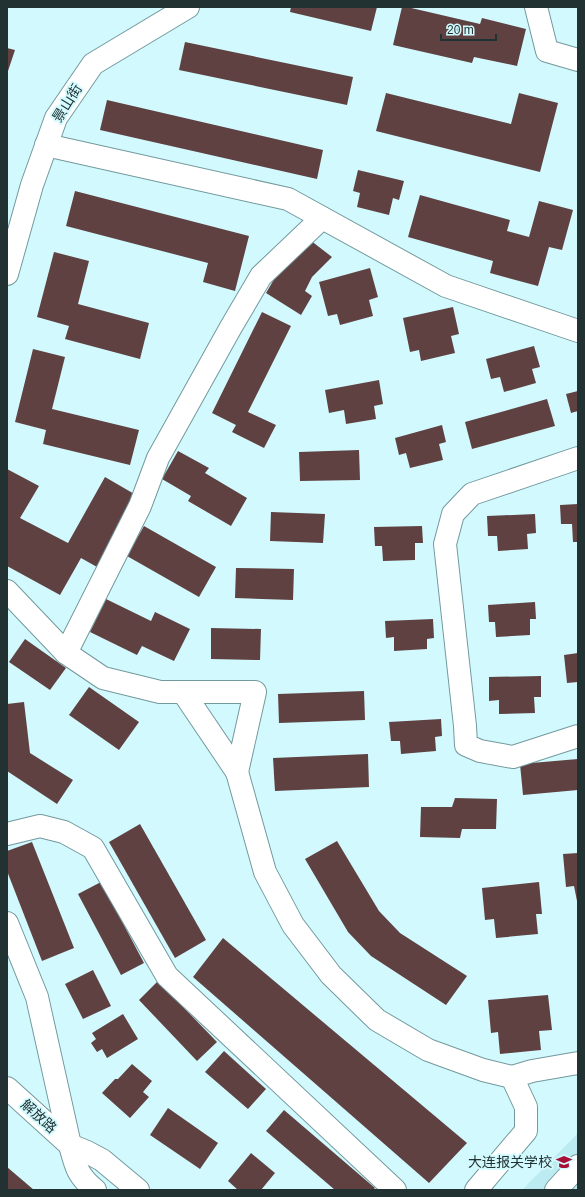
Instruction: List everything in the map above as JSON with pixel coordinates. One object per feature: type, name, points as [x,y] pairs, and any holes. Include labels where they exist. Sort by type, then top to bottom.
[{"type":"street","name":"景山街","points":[[7,274],[32,184],[56,118],[93,64],[188,7]]},
{"type":"street","points":[[536,7],[547,51],[578,60]]},
{"type":"street","points":[[46,145],[288,198],[446,286],[578,331]]},
{"type":"street","points":[[66,653],[140,506],[158,458],[230,327],[261,276],[322,218]]},
{"type":"street","points":[[578,458],[472,494],[453,514],[446,544],[466,745],[480,752],[513,757],[578,736]]},
{"type":"street","points":[[7,591],[66,653],[103,678],[160,692],[256,692],[237,772]]},
{"type":"street","points":[[183,692],[237,772],[265,872],[293,925],[332,975],[377,1020],[428,1050],[482,1070],[512,1077],[532,1071],[578,1063]]},
{"type":"street","points":[[7,834],[40,826],[64,832],[93,848],[167,976],[395,1190]]},
{"type":"street","points":[[7,922],[37,997],[76,1169],[91,1189]]},
{"type":"street","points":[[476,1190],[526,1130],[526,1107],[512,1077]]},
{"type":"street","name":"解放路","points":[[7,1088],[70,1145],[88,1152],[102,1160],[138,1190]]},
{"type":"shaded area","name":"大连报关学校","points":[[578,1133],[578,1190],[522,1190]]},
{"type":"building","points":[[291,7],[377,7],[371,31],[290,12]]},
{"type":"building","points":[[402,7],[480,24],[482,18],[526,29],[517,66],[474,57],[472,63],[393,45]]},
{"type":"building","points":[[185,42],[353,77],[347,105],[179,70]]},
{"type":"building","points":[[7,48],[15,50],[7,74]]},
{"type":"building","points":[[386,93],[511,124],[519,93],[558,103],[540,172],[376,131]]},
{"type":"building","points":[[107,100],[323,150],[317,179],[100,130]]},
{"type":"building","points":[[358,170],[404,181],[399,200],[393,198],[389,215],[357,207],[360,193],[353,191]]},
{"type":"building","points":[[75,191],[249,236],[235,291],[203,282],[208,263],[66,226]]},
{"type":"building","points":[[420,195],[510,220],[507,231],[529,237],[539,201],[573,210],[562,250],[549,247],[538,286],[490,273],[493,261],[408,237]]},
{"type":"building","points":[[310,240],[332,257],[312,277],[305,291],[312,296],[301,315],[266,293],[286,259]]},
{"type":"building","points":[[54,252],[89,261],[78,304],[149,323],[140,359],[65,339],[69,326],[37,317]]},
{"type":"building","points":[[370,268],[378,297],[369,300],[373,316],[340,325],[337,314],[328,316],[319,282]]},
{"type":"building","points":[[453,307],[459,334],[451,336],[455,353],[421,361],[419,350],[410,352],[403,318]]},
{"type":"building","points":[[262,312],[291,326],[248,412],[276,425],[264,448],[232,432],[236,425],[212,413]]},
{"type":"building","points":[[534,346],[540,367],[532,369],[536,383],[504,392],[500,377],[491,379],[486,359]]},
{"type":"building","points":[[33,349],[65,357],[52,409],[139,430],[130,465],[43,444],[46,430],[15,422]]},
{"type":"building","points":[[379,380],[383,404],[374,406],[376,419],[346,424],[344,410],[329,413],[325,390]]},
{"type":"building","points":[[578,391],[578,411],[571,413],[566,394]]},
{"type":"building","points":[[547,399],[555,426],[472,449],[465,422]]},
{"type":"building","points":[[442,425],[446,442],[439,444],[443,460],[410,468],[406,453],[399,455],[395,438]]},
{"type":"building","points":[[359,450],[360,480],[300,481],[299,452]]},
{"type":"building","points":[[178,451],[209,468],[205,473],[247,498],[231,526],[188,501],[191,496],[162,479]]},
{"type":"building","points":[[7,469],[39,486],[20,518],[68,543],[105,477],[136,495],[97,567],[81,558],[60,595],[7,566]]},
{"type":"building","points":[[578,504],[578,542],[573,542],[572,524],[561,524],[560,505]]},
{"type":"building","points":[[271,512],[325,514],[323,543],[270,541]]},
{"type":"building","points":[[535,514],[536,533],[527,534],[528,549],[498,551],[497,536],[488,536],[487,516]]},
{"type":"building","points":[[144,526],[216,567],[199,597],[127,556]]},
{"type":"building","points":[[422,526],[423,543],[415,543],[415,560],[383,561],[382,546],[375,546],[374,527]]},
{"type":"building","points":[[236,568],[294,569],[293,600],[235,598]]},
{"type":"building","points":[[106,599],[151,621],[155,612],[190,629],[174,661],[142,646],[137,655],[90,632]]},
{"type":"building","points":[[535,602],[536,619],[530,619],[530,635],[496,637],[495,622],[489,622],[488,605]]},
{"type":"building","points":[[433,619],[434,638],[427,639],[427,649],[394,651],[394,637],[386,638],[385,621]]},
{"type":"building","points":[[211,628],[261,629],[260,660],[211,659]]},
{"type":"building","points":[[25,639],[66,668],[50,690],[9,662]]},
{"type":"building","points":[[578,653],[578,682],[567,683],[564,655]]},
{"type":"building","points":[[541,676],[541,697],[534,697],[535,713],[499,714],[499,700],[489,701],[489,677]]},
{"type":"building","points":[[89,687],[139,722],[119,750],[69,715]]},
{"type":"building","points":[[364,691],[365,720],[279,723],[278,694]]},
{"type":"building","points":[[24,702],[30,753],[73,780],[57,804],[7,771],[7,704]]},
{"type":"building","points":[[441,719],[442,736],[435,737],[436,751],[401,754],[400,741],[391,741],[389,722]]},
{"type":"building","points":[[368,754],[369,787],[275,791],[273,758]]},
{"type":"building","points":[[578,759],[578,790],[523,795],[520,764]]},
{"type":"building","points":[[455,798],[497,799],[496,829],[462,829],[460,838],[420,837],[421,807],[452,807]]},
{"type":"building","points":[[140,824],[206,940],[175,958],[109,842]]},
{"type":"building","points":[[337,841],[379,911],[400,933],[467,976],[446,1005],[371,956],[348,932],[305,859]]},
{"type":"building","points":[[32,842],[74,948],[42,961],[7,871],[7,851]]},
{"type":"building","points":[[578,853],[577,901],[574,886],[566,887],[563,854]]},
{"type":"building","points":[[101,882],[144,963],[121,975],[78,894]]},
{"type":"building","points":[[539,882],[542,914],[536,914],[538,934],[496,938],[494,919],[485,920],[482,888]]},
{"type":"building","points":[[223,938],[467,1143],[429,1183],[193,977]]},
{"type":"building","points":[[93,970],[111,1006],[83,1019],[65,984]]},
{"type":"building","points":[[158,981],[217,1042],[197,1061],[139,1000]]},
{"type":"building","points":[[548,995],[552,1030],[539,1031],[541,1050],[500,1054],[498,1032],[491,1033],[488,1000]]},
{"type":"building","points":[[123,1014],[138,1039],[107,1058],[102,1049],[97,1052],[91,1043],[96,1039],[92,1033]]},
{"type":"building","points":[[224,1051],[266,1089],[248,1109],[205,1072]]},
{"type":"building","points":[[132,1064],[152,1081],[143,1092],[149,1097],[130,1118],[102,1093]]},
{"type":"building","points":[[168,1108],[218,1143],[200,1169],[150,1135]]},
{"type":"building","points":[[284,1110],[375,1188],[373,1190],[335,1190],[266,1131]]},
{"type":"building","points":[[251,1153],[275,1173],[261,1190],[238,1190],[228,1181]]},
{"type":"building","points":[[7,1167],[34,1190],[7,1190]]},
{"type":"place","name":"大连报关学校","points":[[564,1162]]}]
